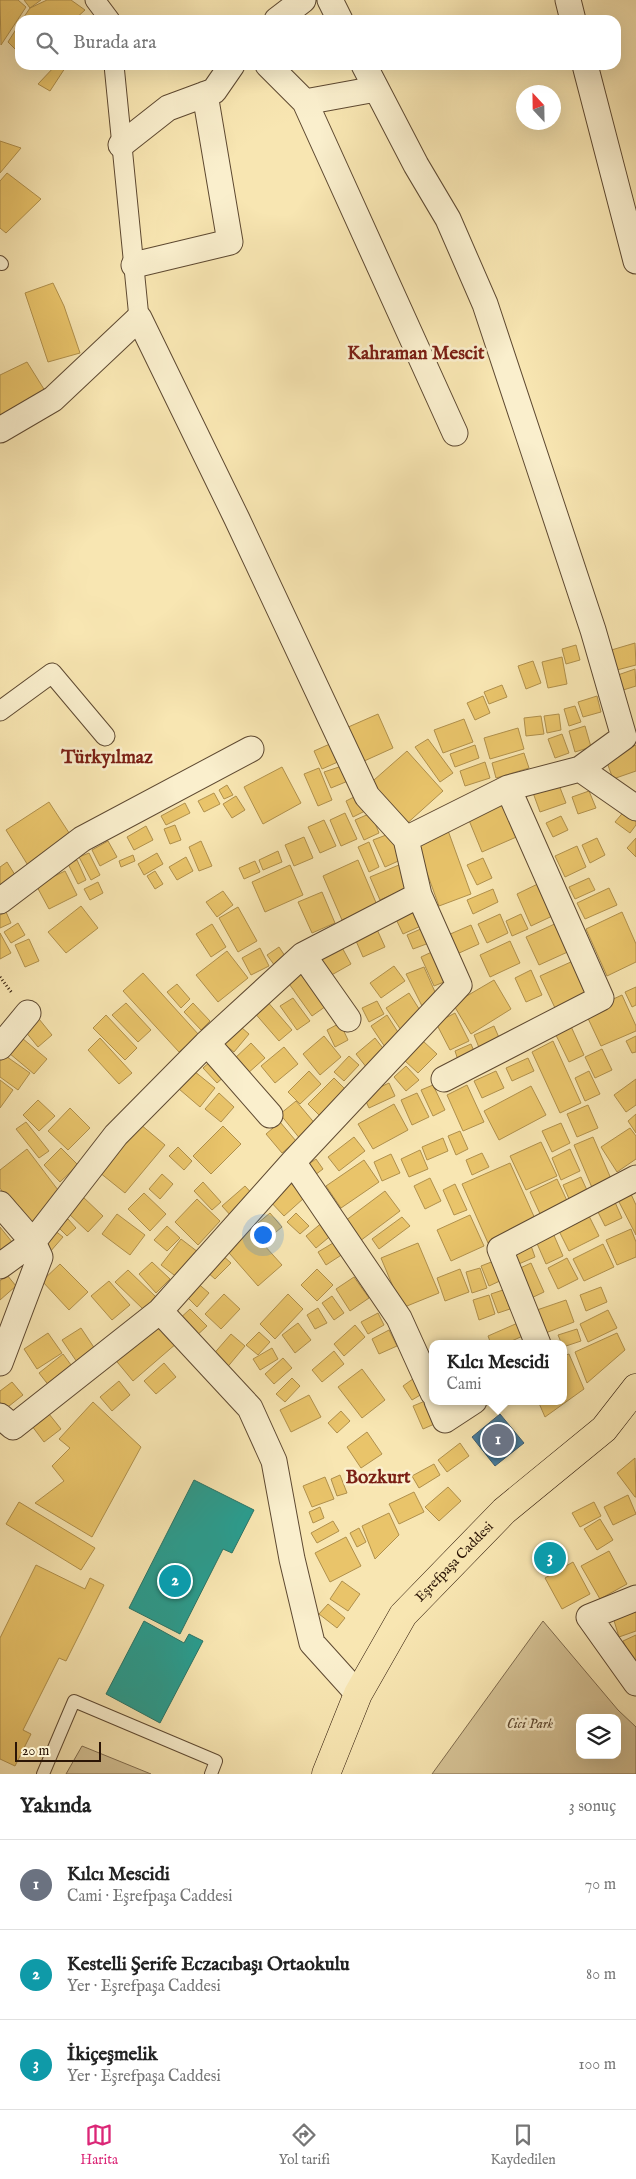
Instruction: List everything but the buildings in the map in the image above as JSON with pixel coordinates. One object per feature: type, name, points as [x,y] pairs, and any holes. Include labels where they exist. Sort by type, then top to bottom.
[{"type":"main road","name":"Eşrefpaşa Caddesi","points":[[326,1774],[358,1694],[404,1615],[504,1511],[604,1429],[636,1388]]},
{"type":"street","points":[[95,0],[106,15]]},
{"type":"street","points":[[284,15],[303,0]]},
{"type":"street","points":[[330,0],[338,15]]},
{"type":"street","points":[[568,0],[572,15]]},
{"type":"street","points":[[0,1416],[13,1426],[160,1311],[293,1162],[459,985],[419,895],[406,840],[366,796],[237,519],[139,318],[114,70]]},
{"type":"street","points":[[121,145],[168,108],[214,91],[229,70]]},
{"type":"street","points":[[273,70],[305,102],[455,433]]},
{"type":"street","points":[[366,70],[416,165],[448,219],[485,304],[614,698],[624,737],[580,769],[508,788],[406,840]]},
{"type":"street","points":[[586,70],[636,261]]},
{"type":"street","points":[[305,102],[376,89]]},
{"type":"street","points":[[134,265],[230,242],[205,94]]},
{"type":"street","points":[[0,430],[53,399],[139,318]]},
{"type":"street","points":[[0,712],[52,673],[105,736]]},
{"type":"street","points":[[0,901],[82,839],[251,749]]},
{"type":"street","points":[[580,769],[636,808]]},
{"type":"street","points":[[444,1079],[601,998],[508,788]]},
{"type":"street","points":[[0,1266],[33,1242],[116,1135],[207,1043],[303,955],[419,895]]},
{"type":"street","points":[[303,955],[348,1019]]},
{"type":"street","points":[[0,1046],[28,1014]]},
{"type":"street","points":[[207,1043],[270,1115]]},
{"type":"street","points":[[293,1162],[399,1318],[429,1384]]},
{"type":"street","points":[[536,1340],[500,1249],[636,1178]]},
{"type":"street","points":[[0,1204],[33,1242],[40,1257],[0,1363]]},
{"type":"street","points":[[160,1311],[250,1408],[274,1461],[292,1559],[312,1643],[358,1694]]},
{"type":"street","points":[[439,1405],[445,1420],[468,1405]]},
{"type":"street","points":[[636,1598],[590,1617],[636,1682]]},
{"type":"lane","points":[[43,1774],[74,1701],[216,1762],[211,1774]]},
{"type":"green space","name":"Cici Park","points":[[543,1621],[618,1710],[636,1727],[636,1774],[432,1774]]},
{"type":"green space","points":[[82,1746],[151,1774],[66,1774]]},
{"type":"place","name":"Kılcı Mescidi","points":[[498,1440]]},
{"type":"place","name":"İkiçeşmelik","points":[[550,1558]]},
{"type":"place","name":"Kestelli Şerife Eczacıbaşı Ortaokulu","points":[[175,1581]]},
{"type":"district","name":"Kahraman Mescit","points":[[416,354]]},
{"type":"district","name":"Türkyılmaz","points":[[107,758]]},
{"type":"district","name":"Bozkurt","points":[[378,1478]]}]
